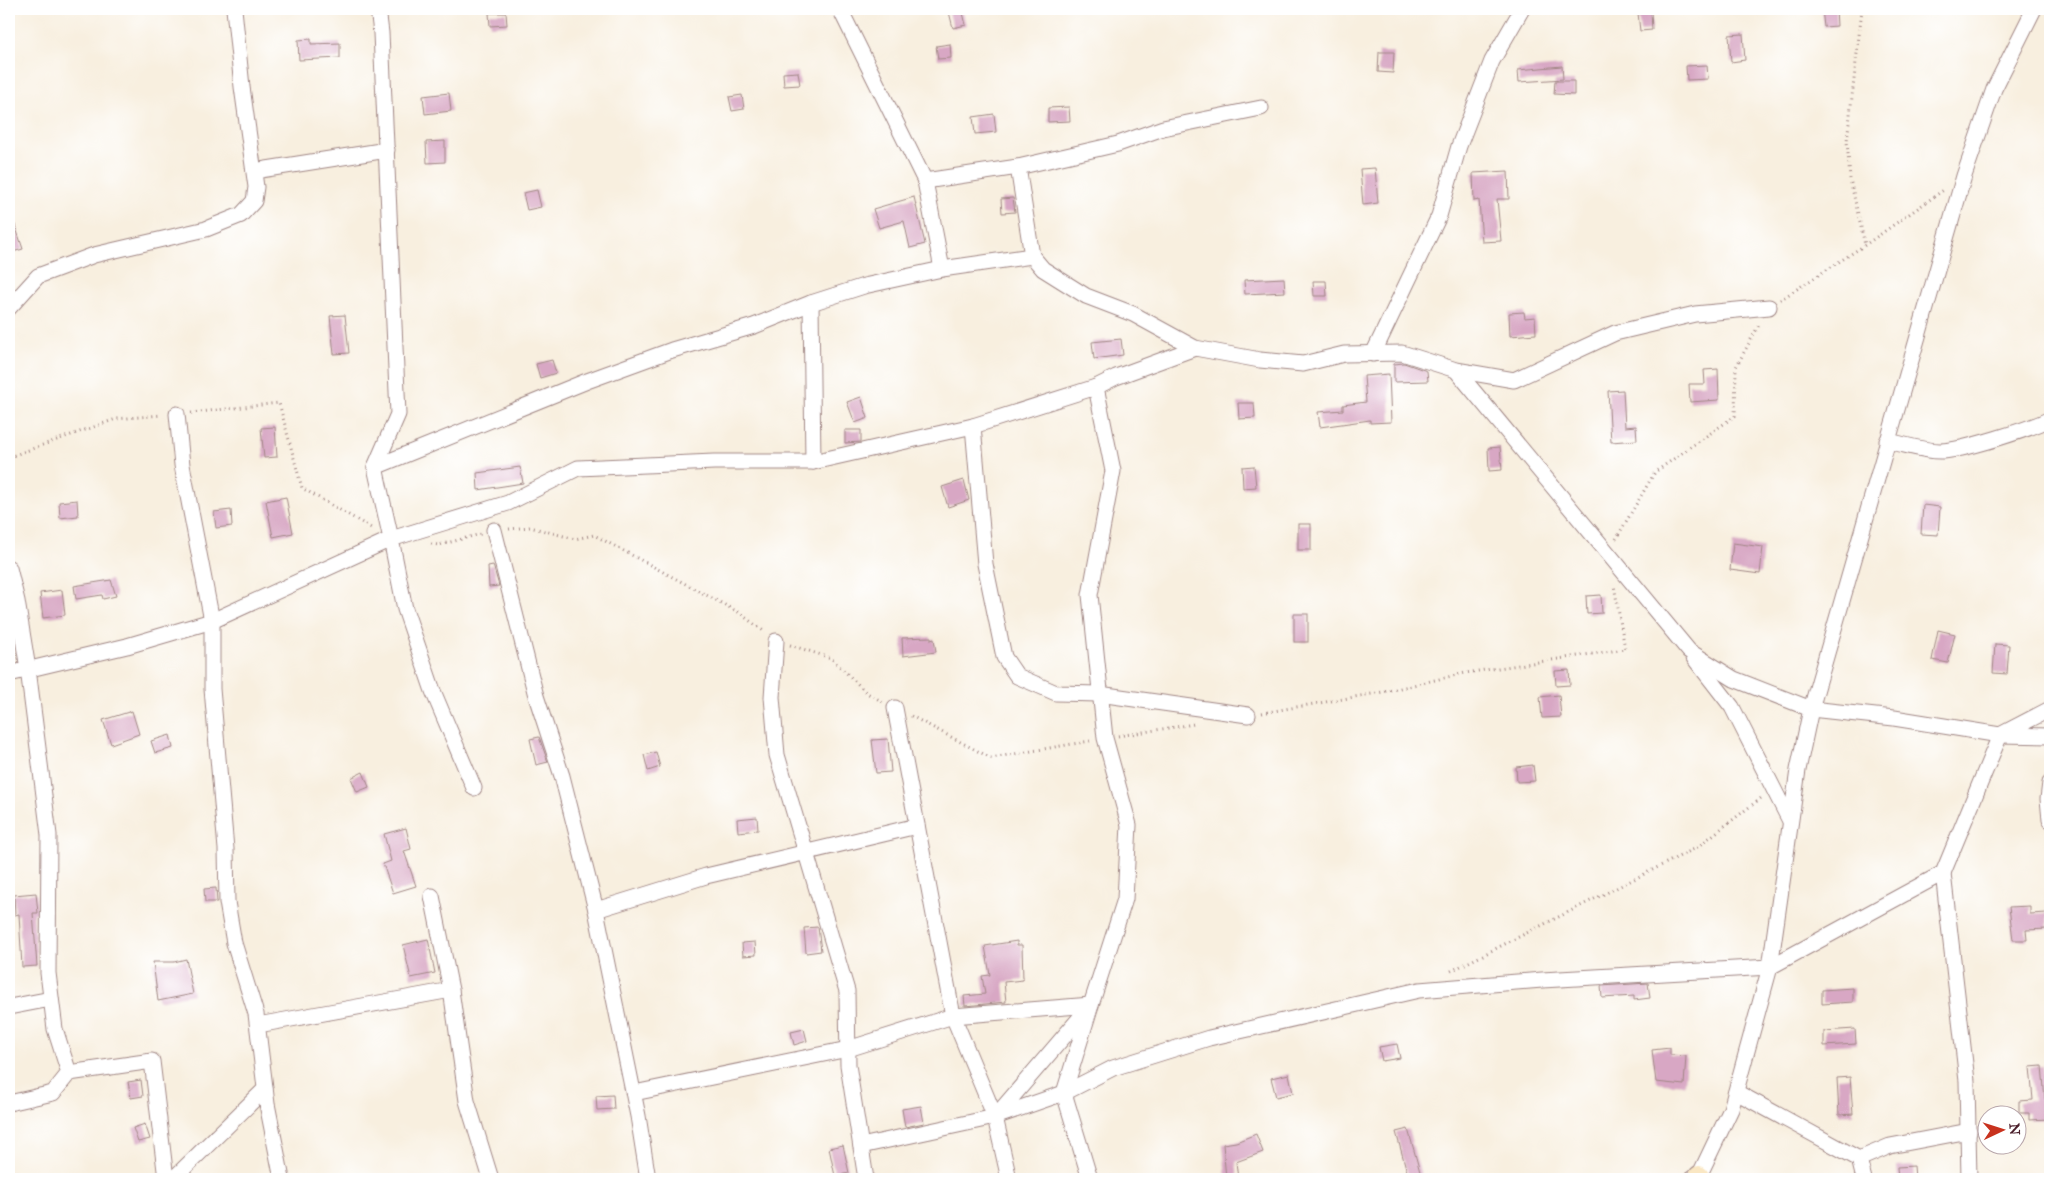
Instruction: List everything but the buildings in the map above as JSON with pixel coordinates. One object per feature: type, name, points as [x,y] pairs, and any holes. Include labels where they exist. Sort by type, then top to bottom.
[{"type":"street","points":[[9,308],[38,276],[94,255],[206,229],[241,214],[254,201],[256,187],[234,9]]},
{"type":"street","points":[[378,9],[387,150],[398,414],[375,467],[405,609],[433,690],[474,788]]},
{"type":"street","points":[[840,9],[925,181],[942,269]]},
{"type":"street","points":[[1373,354],[1439,216],[1459,146],[1492,61],[1522,9]]},
{"type":"street","points":[[1697,1178],[1731,1109],[1770,967],[1798,770],[1811,709],[1887,441],[1964,176],[1994,89],[2034,9]]},
{"type":"street","points":[[925,181],[1018,167],[1118,144],[1163,128],[1261,108]]},
{"type":"street","points":[[254,170],[387,150]]},
{"type":"street","points":[[1018,167],[1032,256],[1043,269],[1086,296],[1133,314],[1195,348],[1260,360],[1303,364],[1344,354],[1402,353],[1456,370],[1514,380],[1615,333],[1695,314],[1768,308]]},
{"type":"street","points":[[375,467],[587,381],[672,350],[754,326],[811,303],[864,286],[942,269],[1032,256]]},
{"type":"street","points":[[811,303],[812,462]]},
{"type":"street","points":[[9,674],[127,646],[212,621],[391,539],[508,503],[578,468],[714,462],[812,462],[973,426],[1096,387],[1116,377],[1195,348]]},
{"type":"street","points":[[1456,370],[1609,552],[1689,651],[1732,708],[1775,788],[1790,821]]},
{"type":"street","points":[[1090,1179],[1064,1093],[1125,899],[1129,825],[1105,738],[1090,595],[1113,471],[1096,387]]},
{"type":"street","points":[[177,414],[182,465],[212,621],[212,689],[226,849],[227,902],[234,943],[258,1024],[265,1089],[282,1179]]},
{"type":"street","points":[[1887,441],[1940,451],[2030,428],[2050,419]]},
{"type":"street","points":[[973,426],[985,564],[1004,657],[1017,676],[1056,693],[1099,694],[1248,715]]},
{"type":"street","points":[[494,530],[536,696],[562,776],[596,910],[634,1093],[648,1179]]},
{"type":"street","points":[[9,568],[17,601],[28,669],[49,835],[48,974],[55,1029],[69,1074]]},
{"type":"street","points":[[776,641],[772,697],[777,755],[847,991],[848,1065],[866,1179]]},
{"type":"street","points":[[1689,651],[1734,679],[1811,709],[1894,718],[2000,735],[2050,736]]},
{"type":"street","points":[[895,708],[953,1016],[995,1117],[1009,1179]]},
{"type":"street","points":[[1968,1179],[1970,1131],[1963,1032],[1943,873],[2000,735],[2050,708]]},
{"type":"street","points":[[2050,783],[2048,799],[2050,820]]},
{"type":"street","points":[[596,910],[706,876],[806,854],[916,826]]},
{"type":"street","points":[[861,1146],[995,1117],[1064,1093],[1113,1068],[1209,1038],[1419,990],[1770,967],[1943,873]]},
{"type":"street","points":[[432,896],[451,990],[467,1101],[491,1179]]},
{"type":"street","points":[[258,1024],[451,990]]},
{"type":"street","points":[[9,1007],[51,999]]},
{"type":"street","points":[[634,1093],[848,1049],[953,1016],[1091,1005]]},
{"type":"street","points":[[995,1117],[1091,1005]]},
{"type":"street","points":[[9,1103],[52,1093],[69,1074],[152,1061],[166,1179]]},
{"type":"street","points":[[173,1179],[265,1089]]},
{"type":"street","points":[[1736,1092],[1859,1159],[1864,1179]]},
{"type":"street","points":[[1859,1159],[1890,1146],[1970,1131]]},
{"type":"path","points":[[1862,9],[1847,141],[1850,179],[1865,245]]},
{"type":"path","points":[[1609,552],[1655,472],[1734,416],[1736,367],[1768,308],[1865,245],[1964,176]]},
{"type":"path","points":[[9,457],[116,419],[279,403],[302,488],[391,539]]},
{"type":"path","points":[[430,544],[439,545],[494,530],[530,527],[575,539],[594,536],[738,612],[776,641],[831,658],[867,693],[991,758],[1201,723]]},
{"type":"path","points":[[1248,715],[1384,692],[1465,673],[1625,649],[1614,581]]},
{"type":"path","points":[[1449,973],[1696,848],[1775,788]]}]
